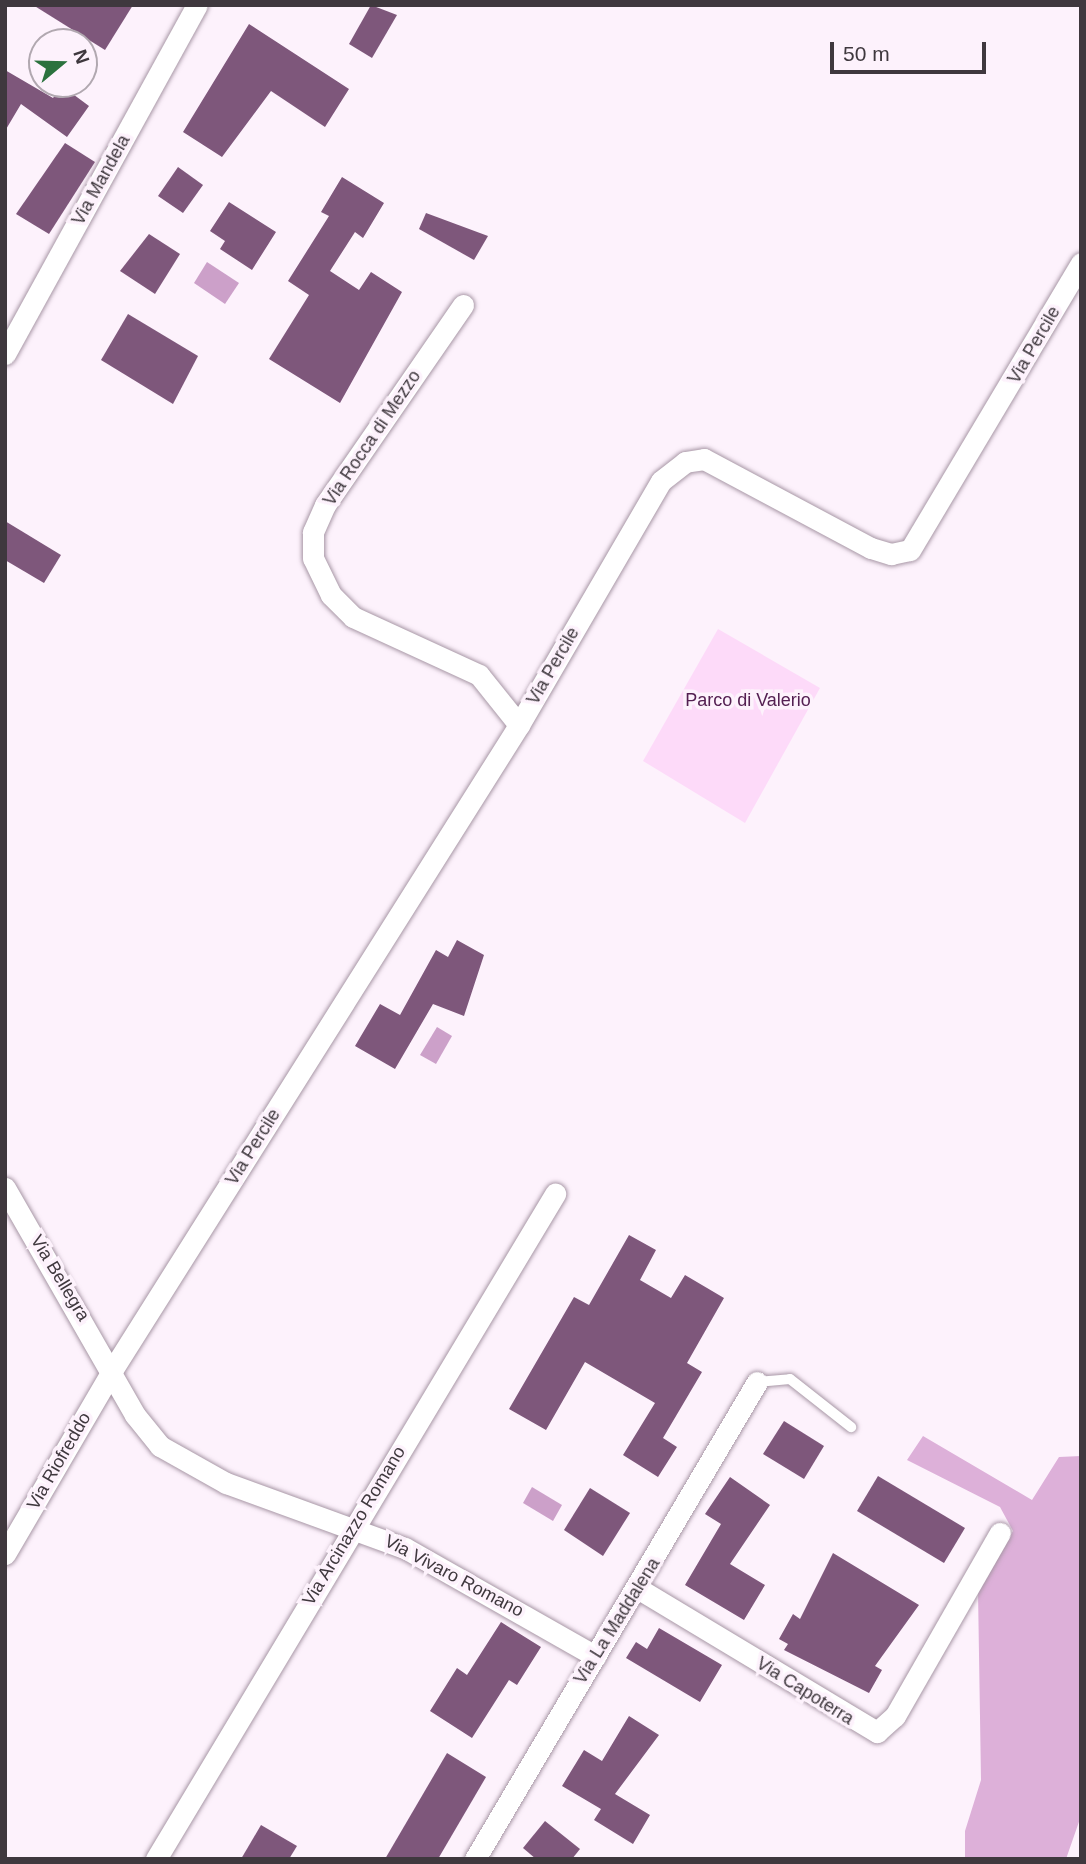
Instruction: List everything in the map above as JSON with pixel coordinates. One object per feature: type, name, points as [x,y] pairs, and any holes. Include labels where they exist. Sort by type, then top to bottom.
[{"type":"street","name":"Via Mandela","points":[[5,354],[197,5]]},
{"type":"street","name":"Via Percile","points":[[113,1369],[519,725],[654,491],[685,462],[716,464],[882,552],[909,550],[1081,263]]},
{"type":"street","name":"Via Rocca di Mezzo","points":[[463,305],[325,505],[313,531],[313,558],[331,595],[353,617],[479,675],[519,725]]},
{"type":"street","name":"Via Bellegra","points":[[5,1188],[113,1369]]},
{"type":"street","name":"Via Arcinazzo Romano","points":[[156,1859],[555,1194]]},
{"type":"street","name":"Via Vivaro Romano","points":[[113,1369],[141,1424],[172,1455],[239,1488],[354,1525],[480,1585],[595,1656]]},
{"type":"street","name":"Via Riofreddo","points":[[5,1554],[113,1369]]},
{"type":"street","name":"Via La Maddalena","points":[[475,1859],[595,1656],[639,1589],[757,1382]]},
{"type":"street","name":"Via Capoterra","points":[[639,1589],[877,1732],[895,1716],[1000,1533]]},
{"type":"lane","points":[[757,1382],[790,1378],[851,1427]]},
{"type":"green space","name":"Parco di Valerio","points":[[718,629],[820,688],[745,823],[643,761]]},
{"type":"shaded area","points":[[207,262],[239,283],[225,304],[194,283]]},
{"type":"shaded area","points":[[437,1027],[452,1036],[436,1064],[420,1055]]},
{"type":"shaded area","points":[[923,1436],[1032,1500],[1059,1457],[1081,1456],[1081,1816],[1066,1859],[965,1859],[965,1831],[981,1780],[978,1592],[1013,1531],[1000,1507],[907,1460]]},
{"type":"shaded area","points":[[532,1487],[562,1505],[553,1521],[523,1503]]},
{"type":"building","points":[[33,5],[133,5],[105,50],[98,46],[98,28],[70,28]]},
{"type":"building","points":[[371,5],[397,15],[372,58],[349,44]]},
{"type":"building","points":[[249,24],[349,89],[325,127],[271,91],[222,157],[183,132]]},
{"type":"building","points":[[5,70],[28,83],[28,98],[78,98],[89,106],[67,137],[21,104],[5,131]]},
{"type":"building","points":[[65,143],[95,162],[49,234],[16,214]]},
{"type":"building","points":[[178,167],[203,185],[183,213],[158,196]]},
{"type":"building","points":[[342,177],[384,203],[363,238],[355,232],[330,271],[359,290],[371,272],[402,292],[340,403],[269,359],[309,295],[288,281],[329,216],[321,212]]},
{"type":"building","points":[[229,202],[276,232],[252,270],[220,249],[225,241],[210,231]]},
{"type":"building","points":[[426,213],[488,236],[474,260],[419,229]]},
{"type":"building","points":[[149,234],[180,254],[155,294],[120,271]]},
{"type":"building","points":[[128,314],[198,356],[173,404],[101,360]]},
{"type":"building","points":[[5,521],[61,555],[44,583],[5,560]]},
{"type":"building","points":[[457,940],[484,955],[464,1016],[433,1004],[395,1069],[355,1046],[380,1004],[400,1015],[436,950],[448,957]]},
{"type":"building","points":[[629,1235],[656,1250],[640,1280],[671,1298],[685,1275],[724,1298],[687,1363],[702,1372],[663,1438],[677,1447],[658,1477],[623,1455],[655,1403],[585,1362],[546,1430],[509,1409],[574,1297],[589,1305]]},
{"type":"building","points":[[784,1421],[824,1446],[804,1479],[763,1454]]},
{"type":"building","points":[[878,1476],[965,1528],[944,1563],[857,1511]]},
{"type":"building","points":[[730,1477],[770,1505],[730,1564],[765,1585],[744,1620],[685,1585],[721,1524],[705,1514]]},
{"type":"building","points":[[590,1488],[630,1513],[603,1556],[564,1530]]},
{"type":"building","points":[[833,1553],[919,1605],[875,1666],[882,1670],[869,1693],[784,1650],[788,1644],[779,1639],[793,1614],[800,1619]]},
{"type":"building","points":[[501,1622],[541,1647],[517,1685],[509,1680],[472,1738],[430,1711],[457,1668],[467,1675]]},
{"type":"building","points":[[659,1628],[722,1665],[700,1702],[626,1658],[636,1642],[647,1649]]},
{"type":"building","points":[[629,1716],[659,1735],[615,1794],[650,1815],[633,1844],[594,1820],[601,1809],[562,1786],[584,1750],[602,1761]]},
{"type":"building","points":[[447,1753],[486,1777],[438,1859],[385,1859]]},
{"type":"building","points":[[545,1821],[580,1849],[572,1859],[536,1859],[523,1848]]},
{"type":"building","points":[[261,1825],[297,1846],[289,1859],[241,1859]]}]
